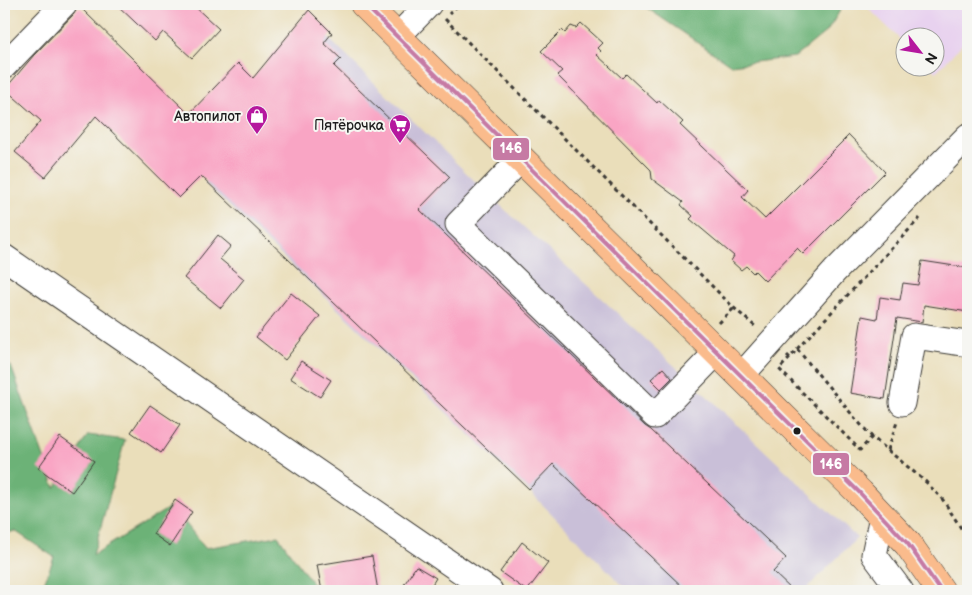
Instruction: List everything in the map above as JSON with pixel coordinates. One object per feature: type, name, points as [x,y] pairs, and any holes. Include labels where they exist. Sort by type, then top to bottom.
[{"type":"main road","points":[[364,4],[882,516],[908,544],[941,591]]},
{"type":"street","points":[[4,66],[64,4]]},
{"type":"street","points":[[398,36],[438,12]]},
{"type":"street","points":[[741,376],[781,349],[835,271],[966,144]]},
{"type":"street","points":[[522,159],[458,224],[655,416],[717,352]]},
{"type":"street","points":[[4,257],[490,591]]},
{"type":"street","points":[[902,403],[914,336],[968,344]]},
{"type":"street","points":[[882,516],[874,555],[901,591]]},
{"type":"path","points":[[459,4],[438,12],[734,308],[781,349],[798,349],[920,218]]},
{"type":"path","points":[[781,349],[779,369],[860,450],[872,437]]},
{"type":"path","points":[[798,349],[872,437],[926,482],[943,500],[968,539]]},
{"type":"path","points":[[888,450],[902,403]]},
{"type":"shaded area","points":[[864,4],[968,4],[968,38],[944,64],[944,28],[894,28],[894,33]]},
{"type":"shaded area","points":[[326,36],[488,194],[691,381],[857,538],[804,591],[628,591],[532,494],[205,183]]},
{"type":"green space","points":[[641,4],[844,4],[828,30],[795,57],[731,65]]},
{"type":"green space","points":[[4,364],[11,366],[55,488],[88,435],[125,440],[93,555],[172,506],[205,548],[278,536],[318,591],[118,591],[115,589],[114,591],[41,591],[54,557],[15,531],[4,534]]},
{"type":"building","points":[[116,4],[192,4],[219,29],[192,58],[163,32],[155,41]]},
{"type":"building","points":[[78,7],[189,114],[238,63],[253,78],[309,10],[332,33],[324,43],[341,59],[334,66],[450,177],[419,209],[645,426],[786,558],[773,572],[793,591],[687,591],[553,464],[529,489],[201,176],[179,198],[96,116],[45,177],[15,152],[41,121],[5,89],[34,55],[74,14]]},
{"type":"building","points":[[581,23],[603,43],[598,48],[601,51],[597,55],[622,78],[626,74],[657,103],[659,100],[683,122],[680,125],[748,190],[742,197],[765,219],[849,135],[885,172],[803,254],[797,248],[765,281],[755,271],[753,273],[746,266],[741,270],[731,261],[734,256],[690,219],[693,216],[681,205],[683,202],[652,179],[651,170],[557,75],[562,71],[541,51],[562,30],[565,33],[571,26],[576,28]]},
{"type":"building","points":[[218,235],[231,246],[220,259],[244,279],[221,308],[184,278]]},
{"type":"building","points":[[922,261],[968,268],[968,312],[924,305],[922,322],[897,318],[885,399],[850,393],[862,316],[877,319],[880,297],[900,300],[903,283],[918,285]]},
{"type":"building","points":[[291,293],[320,316],[285,360],[256,337]]},
{"type":"building","points":[[301,361],[331,380],[320,397],[290,378]]},
{"type":"building","points":[[663,368],[672,378],[661,389],[651,379]]},
{"type":"building","points":[[150,405],[180,425],[161,453],[131,432]]},
{"type":"building","points":[[60,437],[94,461],[72,492],[38,468]]},
{"type":"building","points":[[175,500],[192,512],[170,546],[153,534]]},
{"type":"building","points":[[522,542],[548,563],[527,591],[500,572]]},
{"type":"building","points":[[372,556],[378,591],[322,591],[317,565]]},
{"type":"building","points":[[416,566],[436,578],[428,591],[400,591]]},
{"type":"transit line","name":"146","points":[[364,4],[860,493],[908,544],[941,591]]},
{"type":"place","name":"Автопилот","points":[[257,135]]},
{"type":"place","name":"Пятёрочка","points":[[400,144]]}]
